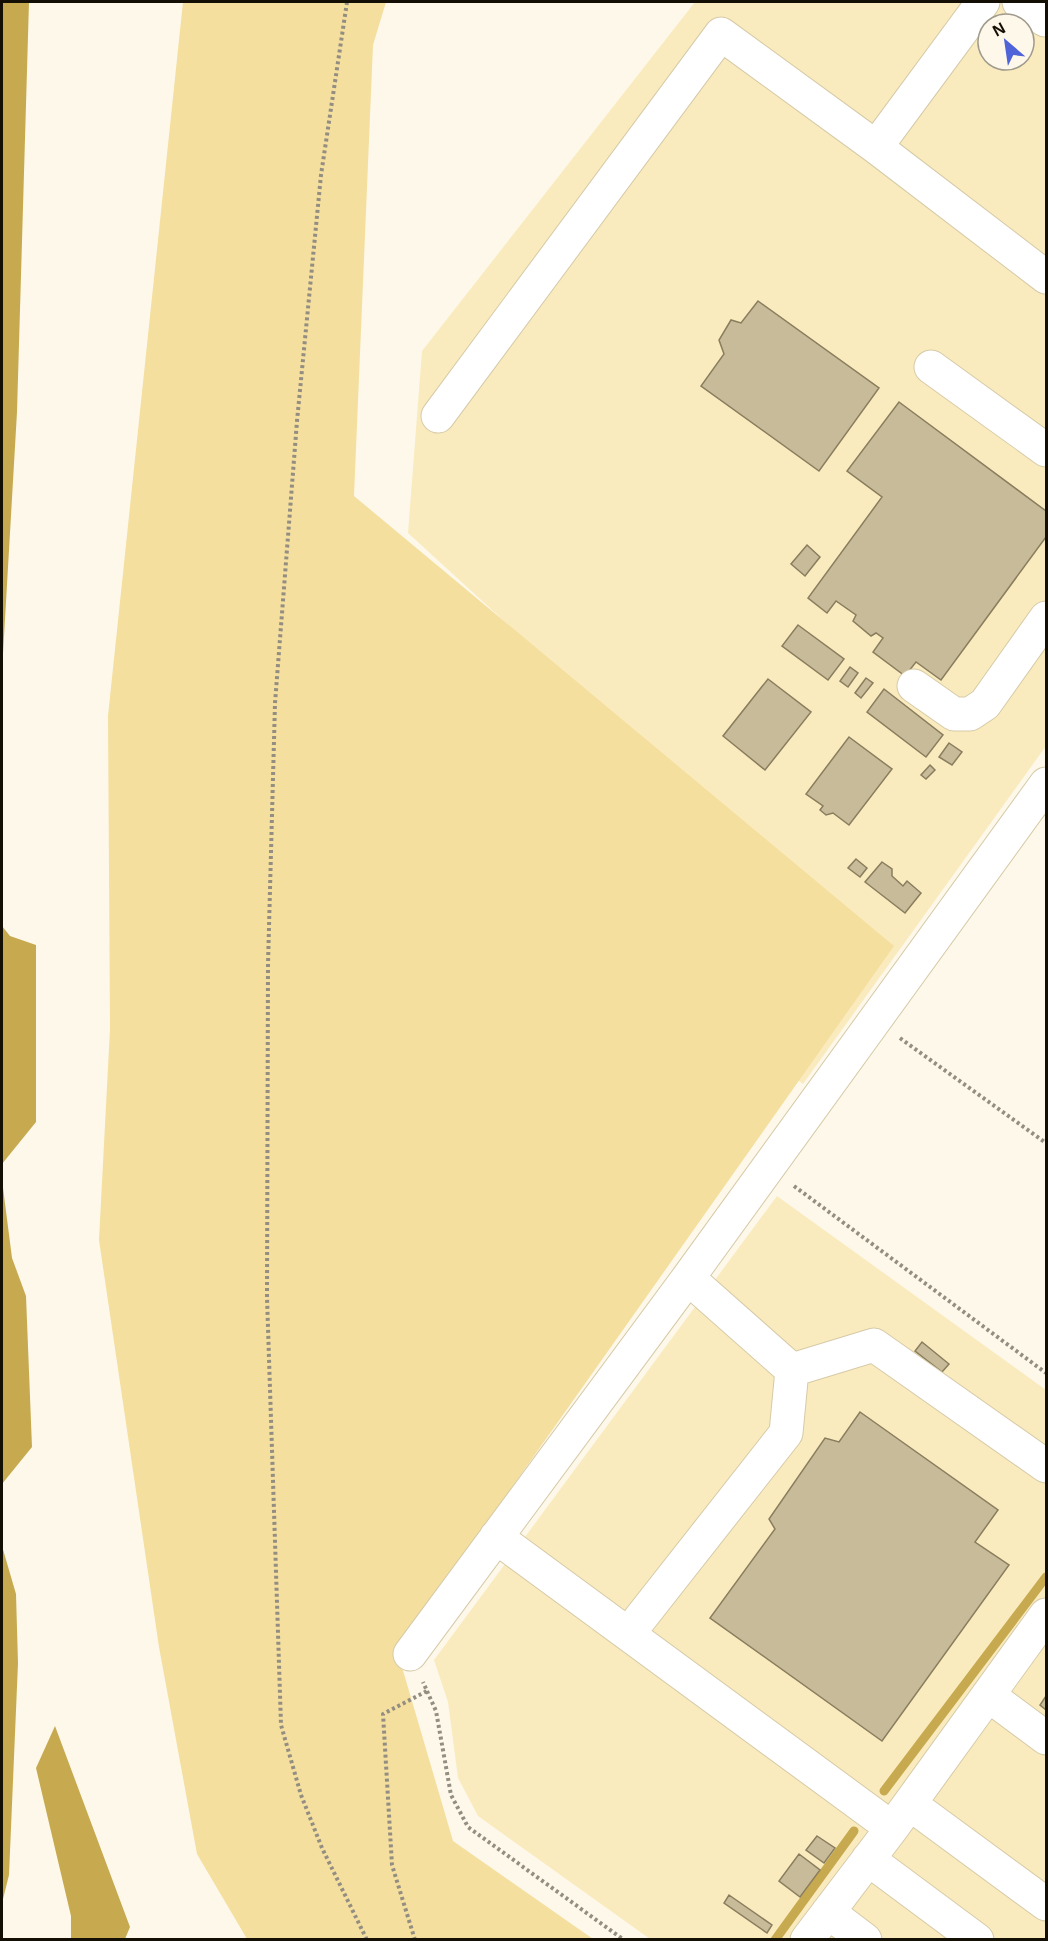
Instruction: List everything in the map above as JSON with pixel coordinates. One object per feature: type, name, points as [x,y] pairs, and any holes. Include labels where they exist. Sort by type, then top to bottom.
[{"type":"street","points":[[876,147],[983,2]]},
{"type":"street","points":[[1019,2],[1047,19]]},
{"type":"street","points":[[438,416],[721,34],[876,147],[1047,277]]},
{"type":"street","points":[[931,367],[1042,437]]},
{"type":"street","points":[[914,686],[954,714],[970,714],[985,704],[1047,618]]},
{"type":"street","points":[[410,1654],[688,1278],[1047,784]]},
{"type":"street","points":[[688,1278],[792,1370]]},
{"type":"street","points":[[792,1370],[874,1345],[1047,1466]]},
{"type":"street","points":[[628,1634],[786,1433],[792,1370]]},
{"type":"street","points":[[496,1537],[628,1634],[901,1816],[1047,1904]]},
{"type":"street","points":[[807,1940],[901,1816],[1047,1615]]},
{"type":"street","points":[[988,1695],[1047,1738]]},
{"type":"street","points":[[868,1859],[977,1940]]},
{"type":"street","points":[[828,1912],[864,1940]]},
{"type":"path","points":[[347,2],[321,175],[297,421],[275,703],[268,964],[267,1297],[281,1725],[309,1816],[367,1940]]},
{"type":"path","points":[[875,1020],[1047,1143]]},
{"type":"path","points":[[769,1167],[1047,1373]]},
{"type":"path","points":[[410,1654],[436,1711],[451,1794],[468,1827],[624,1940]]},
{"type":"path","points":[[415,1940],[392,1865],[383,1714],[427,1691]]},
{"type":"shaded area","points":[[2,2],[29,2],[17,412],[2,671]]},
{"type":"shaded area","points":[[183,2],[386,2],[373,45],[354,496],[894,946],[397,1650],[453,1841],[593,1939],[247,1939],[197,1854],[159,1647],[99,1240],[110,1029],[108,716]]},
{"type":"shaded area","points":[[695,2],[1046,2],[1046,746],[803,1084],[523,860],[624,731],[408,533],[422,351]]},
{"type":"shaded area","points":[[2,926],[10,936],[36,945],[36,1122],[2,1164]]},
{"type":"shaded area","points":[[2,1180],[12,1258],[26,1296],[32,1447],[2,1484]]},
{"type":"shaded area","points":[[777,1196],[1046,1390],[1046,1939],[650,1939],[478,1816],[458,1778],[448,1702],[434,1660]]},
{"type":"shaded area","points":[[2,1546],[16,1594],[18,1663],[9,1875],[2,1903]]},
{"type":"shaded area","points":[[55,1726],[130,1927],[125,1939],[71,1939],[71,1916],[36,1768]]},
{"type":"building","points":[[758,301],[879,388],[819,471],[701,386],[724,354],[719,340],[731,320],[741,323]]},
{"type":"building","points":[[899,402],[1046,511],[1046,537],[941,680],[916,662],[905,676],[873,652],[883,638],[876,633],[871,636],[853,621],[856,615],[836,601],[827,613],[808,598],[882,497],[847,471]]},
{"type":"building","points":[[807,545],[820,557],[805,576],[791,564]]},
{"type":"building","points":[[798,625],[844,659],[828,680],[782,646]]},
{"type":"building","points":[[850,667],[858,673],[848,687],[840,681]]},
{"type":"building","points":[[866,678],[873,683],[861,698],[855,693]]},
{"type":"building","points":[[768,679],[811,712],[765,770],[723,736]]},
{"type":"building","points":[[884,689],[943,735],[926,757],[867,712]]},
{"type":"building","points":[[849,737],[892,769],[849,825],[833,813],[826,815],[820,810],[823,806],[806,794]]},
{"type":"building","points":[[949,743],[962,752],[952,765],[939,757]]},
{"type":"building","points":[[930,765],[935,770],[926,779],[921,775]]},
{"type":"building","points":[[856,859],[867,868],[860,877],[848,868]]},
{"type":"building","points":[[882,862],[892,869],[892,876],[903,886],[907,881],[921,893],[905,913],[865,882]]},
{"type":"building","points":[[922,1342],[949,1364],[942,1372],[915,1351]]},
{"type":"building","points":[[860,1412],[998,1510],[975,1542],[1009,1565],[882,1741],[710,1618],[775,1529],[769,1519],[825,1438],[839,1442]]},
{"type":"building","points":[[1046,1696],[1046,1710],[1040,1705]]},
{"type":"building","points":[[817,1836],[835,1848],[824,1863],[806,1850]]},
{"type":"building","points":[[799,1854],[820,1870],[800,1897],[779,1881]]},
{"type":"building","points":[[729,1895],[772,1925],[767,1933],[724,1903]]},
{"type":"waterway","points":[[884,1791],[1046,1577]]},
{"type":"waterway","points":[[775,1940],[854,1831]]}]
